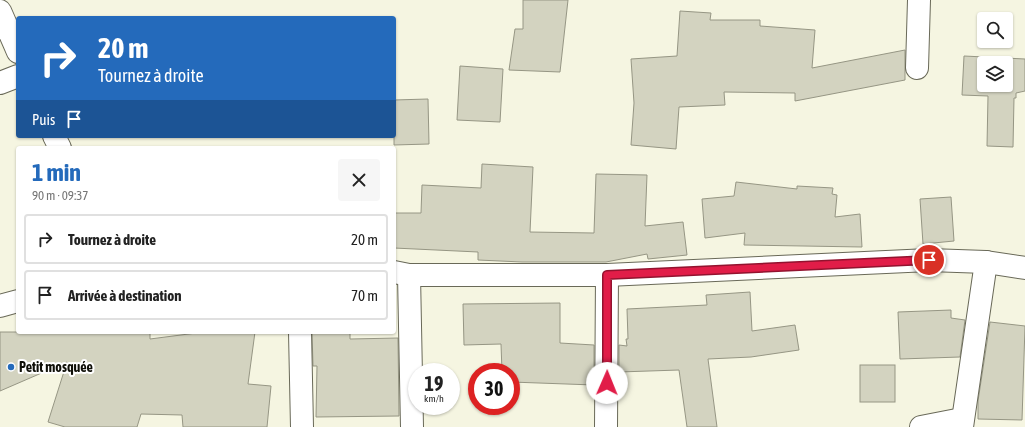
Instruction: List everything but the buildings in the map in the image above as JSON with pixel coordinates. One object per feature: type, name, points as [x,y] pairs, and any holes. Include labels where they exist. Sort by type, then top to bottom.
[{"type":"street","points":[[917,68],[919,0]]},
{"type":"street","points":[[0,11],[16,47]]},
{"type":"street","points":[[0,83],[16,77]]},
{"type":"street","points":[[412,427],[401,274],[607,275],[929,260],[986,262],[1025,268]]},
{"type":"street","points":[[921,427],[962,423],[986,262]]},
{"type":"street","points":[[606,427],[607,275]]},
{"type":"street","points":[[0,306],[16,302]]},
{"type":"street","points":[[300,334],[302,427]]},
{"type":"place","name":"Petit mosquée","points":[[11,367]]},
{"type":"route","points":[[607,383],[607,275],[929,260]]}]
